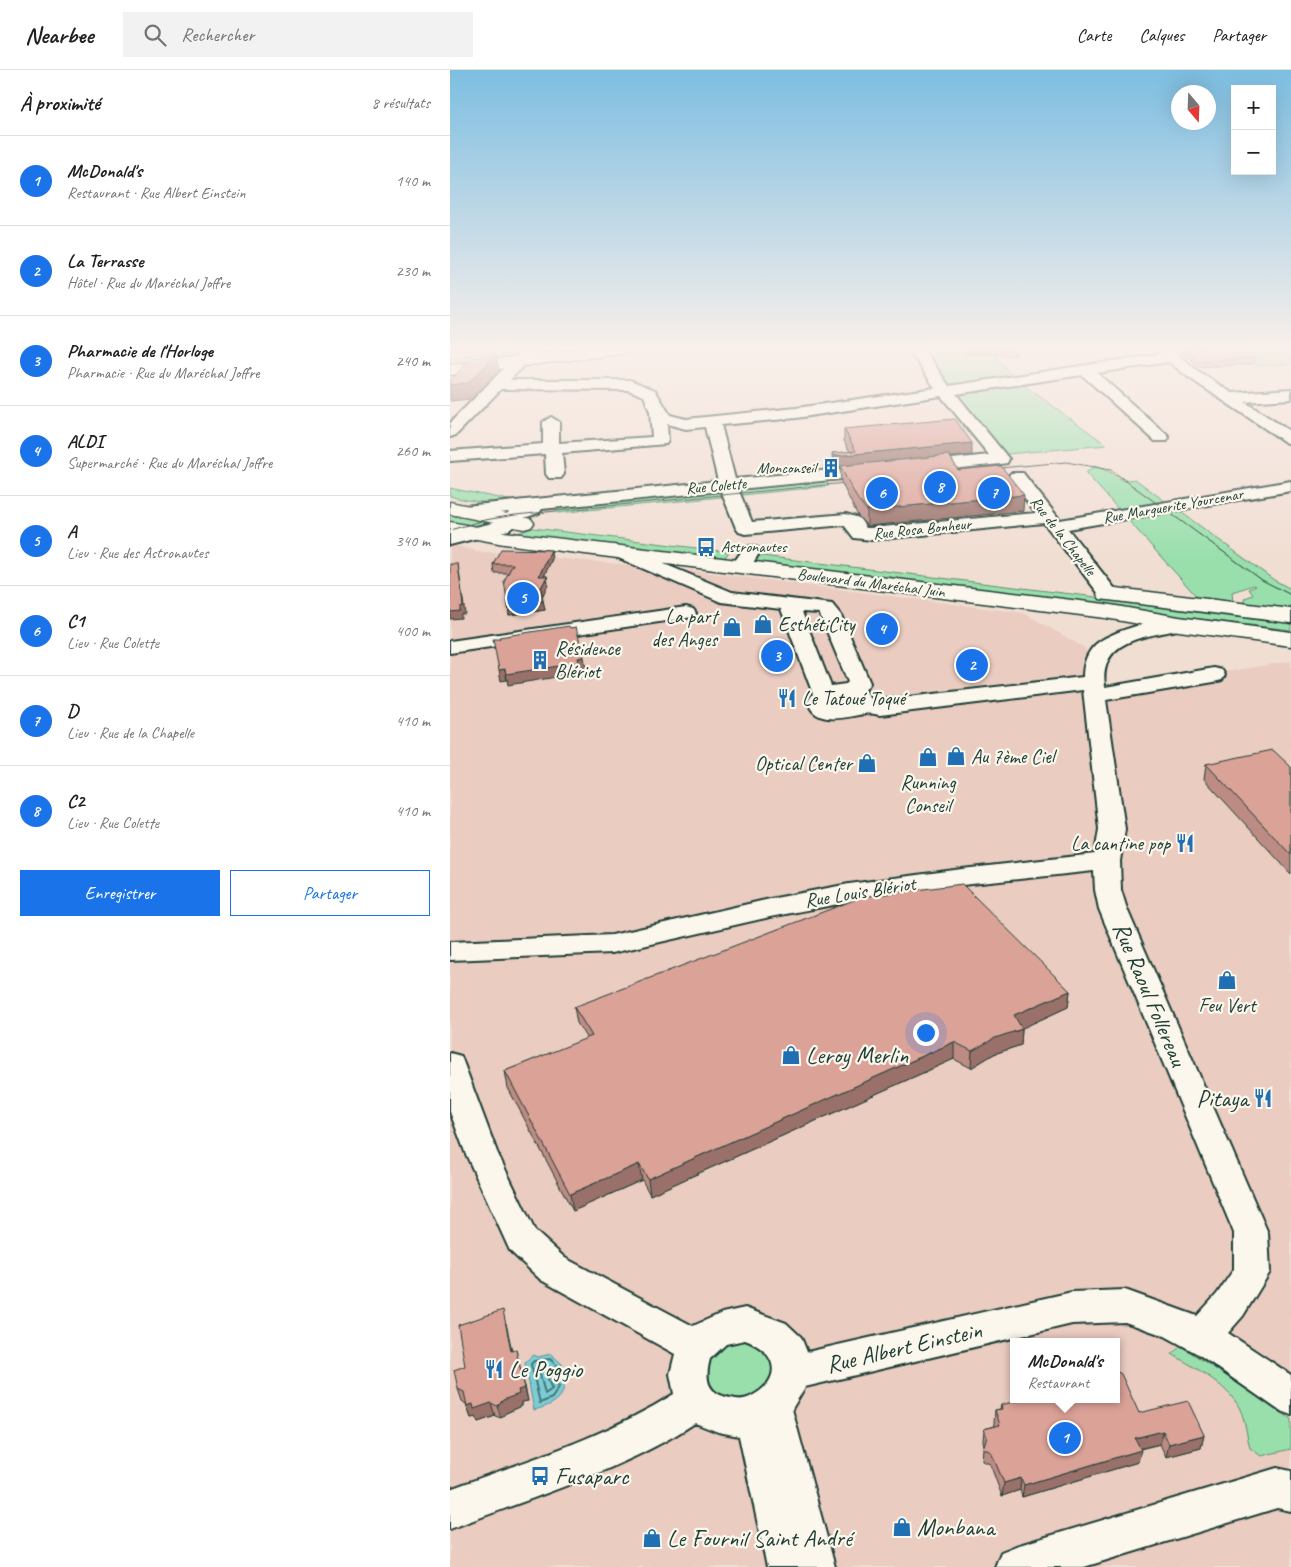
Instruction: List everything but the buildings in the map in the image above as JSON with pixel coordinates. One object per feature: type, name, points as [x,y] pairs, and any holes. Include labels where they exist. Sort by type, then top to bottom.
[{"type":"main road","name":"Boulevard du Maréchal Juin","points":[[457,509],[508,520],[746,560],[1107,603],[1291,616]]},
{"type":"main road","name":"Boulevard du Maréchal Juin","points":[[450,528],[473,533],[623,553],[746,560]]},
{"type":"main road","name":"Boulevard du Maréchal Juin","points":[[1107,603],[1180,624],[1291,638]]},
{"type":"street","points":[[450,432],[464,418]]},
{"type":"street","points":[[450,456],[660,441],[658,418]]},
{"type":"street","points":[[666,418],[670,421],[686,424],[744,418]]},
{"type":"street","name":"Rue Colette","points":[[457,509],[728,486],[1001,459],[967,418]]},
{"type":"street","points":[[1138,418],[1161,438]]},
{"type":"street","points":[[1260,418],[1291,439]]},
{"type":"street","points":[[551,422],[554,474]]},
{"type":"street","points":[[712,422],[728,486]]},
{"type":"street","points":[[658,435],[686,424]]},
{"type":"street","name":"Rue de la Chapelle","points":[[1017,477],[1051,521],[1107,603]]},
{"type":"street","name":"Rue Rosa Bonheur","points":[[728,486],[745,528],[846,519],[853,522],[861,534],[871,534],[1051,521]]},
{"type":"street","name":"Rue Marguerite Yourcenar","points":[[1051,521],[1291,486]]},
{"type":"street","name":"Rue Colette","points":[[450,539],[496,528],[518,514],[551,502]]},
{"type":"street","points":[[623,553],[728,598],[825,608],[831,615],[859,683],[855,699]]},
{"type":"street","points":[[1107,603],[1128,624],[1125,636]]},
{"type":"street","points":[[789,604],[824,694],[836,691],[880,708],[1214,675]]},
{"type":"street","points":[[450,647],[686,613]]},
{"type":"street","points":[[450,631],[569,616]]},
{"type":"street","points":[[1107,861],[1112,829],[1095,688],[1096,659],[1102,650],[1125,636],[1180,624]]},
{"type":"street","name":"Rue Louis Blériot","points":[[450,951],[612,944],[849,892],[962,876],[1107,861]]},
{"type":"street","name":"Rue Raoul Follereau","points":[[1107,861],[1108,890],[1114,909],[1251,1233],[1252,1272],[1230,1305],[1201,1337]]},
{"type":"street","points":[[450,1064],[455,1084],[481,1152],[522,1241],[553,1269],[697,1347]]},
{"type":"street","name":"Rue Albert Einstein","points":[[697,1400],[708,1410],[722,1416],[738,1418],[772,1398],[1072,1308],[1125,1306],[1177,1324],[1201,1337],[1291,1398]]},
{"type":"street","points":[[450,1509],[600,1452],[654,1428],[697,1400],[689,1384],[688,1367],[697,1347],[708,1336],[726,1327],[745,1324],[764,1328],[776,1335],[786,1346],[791,1359],[772,1398],[788,1567]]},
{"type":"street","points":[[772,1398],[814,1567]]},
{"type":"street","points":[[1016,1567],[1077,1558],[1277,1488],[1291,1491]]},
{"type":"shaded area","points":[[450,544],[477,551],[696,571],[1024,613],[1085,648],[1104,692],[1291,661],[1291,1567],[450,1567]]},
{"type":"green space","points":[[974,418],[1069,418],[1107,445],[1007,454],[1001,453]]},
{"type":"green space","points":[[1094,466],[1110,472],[1124,481],[1135,479],[1166,502],[1155,504],[1165,512],[1178,510],[1274,580],[1291,589],[1291,608],[1243,603],[1245,598],[1253,595],[1249,589],[1256,586],[1254,585],[1232,592],[1233,602],[1197,597],[1086,473]]},
{"type":"green space","points":[[826,481],[829,486],[743,495],[741,489]]},
{"type":"green space","points":[[450,488],[514,501],[466,500],[450,496]]},
{"type":"green space","points":[[720,491],[722,497],[557,513],[557,507]]},
{"type":"green space","points":[[450,511],[495,523],[476,529],[450,525]]},
{"type":"green space","points":[[533,528],[729,552],[722,561],[511,535]]},
{"type":"green space","points":[[754,555],[1291,621],[1291,630],[749,564]]},
{"type":"green space","points":[[737,1337],[760,1340],[776,1368],[765,1389],[757,1396],[738,1400],[719,1394],[712,1386],[708,1376],[710,1354],[716,1347]]},
{"type":"green space","points":[[1181,1346],[1291,1419],[1291,1449],[1261,1456],[1250,1448],[1242,1414],[1237,1404],[1212,1379],[1172,1354]]},
{"type":"water","points":[[551,1354],[562,1364],[560,1379],[564,1385],[563,1391],[554,1402],[534,1410],[525,1362],[533,1355],[538,1357]]},
{"type":"tram line","points":[[988,469],[1066,462],[1111,470],[1262,580],[1291,595]]},
{"type":"tram line","points":[[944,471],[994,466]]},
{"type":"tram line","points":[[450,530],[485,520],[515,515],[856,482]]},
{"type":"place","name":"Monconseil","points":[[831,468]]},
{"type":"place","name":"C2","points":[[940,487]]},
{"type":"place","name":"C1","points":[[882,493]]},
{"type":"place","name":"D","points":[[994,493]]},
{"type":"place","name":"Astronautes","points":[[706,547]]},
{"type":"place","name":"A","points":[[523,598]]},
{"type":"place","name":"EsthétiCity","points":[[763,624]]},
{"type":"place","name":"La part des Anges","points":[[732,627]]},
{"type":"place","name":"ALDI","points":[[882,629]]},
{"type":"place","name":"Pharmacie de l'Horloge","points":[[777,656]]},
{"type":"place","name":"Résidence Blériot","points":[[540,660]]},
{"type":"place","name":"La Terrasse","points":[[972,665]]},
{"type":"place","name":"Le Tatoué Toqué","points":[[787,698]]},
{"type":"place","name":"Au 7ème Ciel","points":[[956,756]]},
{"type":"place","name":"Running Conseil","points":[[928,757]]},
{"type":"place","name":"Optical Center","points":[[867,763]]},
{"type":"place","name":"La cantine pop","points":[[1185,843]]},
{"type":"place","name":"Feu Vert","points":[[1227,980]]},
{"type":"place","name":"Leroy Merlin","points":[[791,1055]]},
{"type":"place","name":"Pitaya","points":[[1263,1098]]},
{"type":"place","name":"Le Poggio","points":[[494,1369]]},
{"type":"place","name":"McDonald's","points":[[1065,1438]]},
{"type":"place","name":"Fusaparc","points":[[540,1476]]},
{"type":"place","name":"Monbana","points":[[902,1527]]},
{"type":"place","name":"Le Fournil Saint André","points":[[652,1538]]}]
